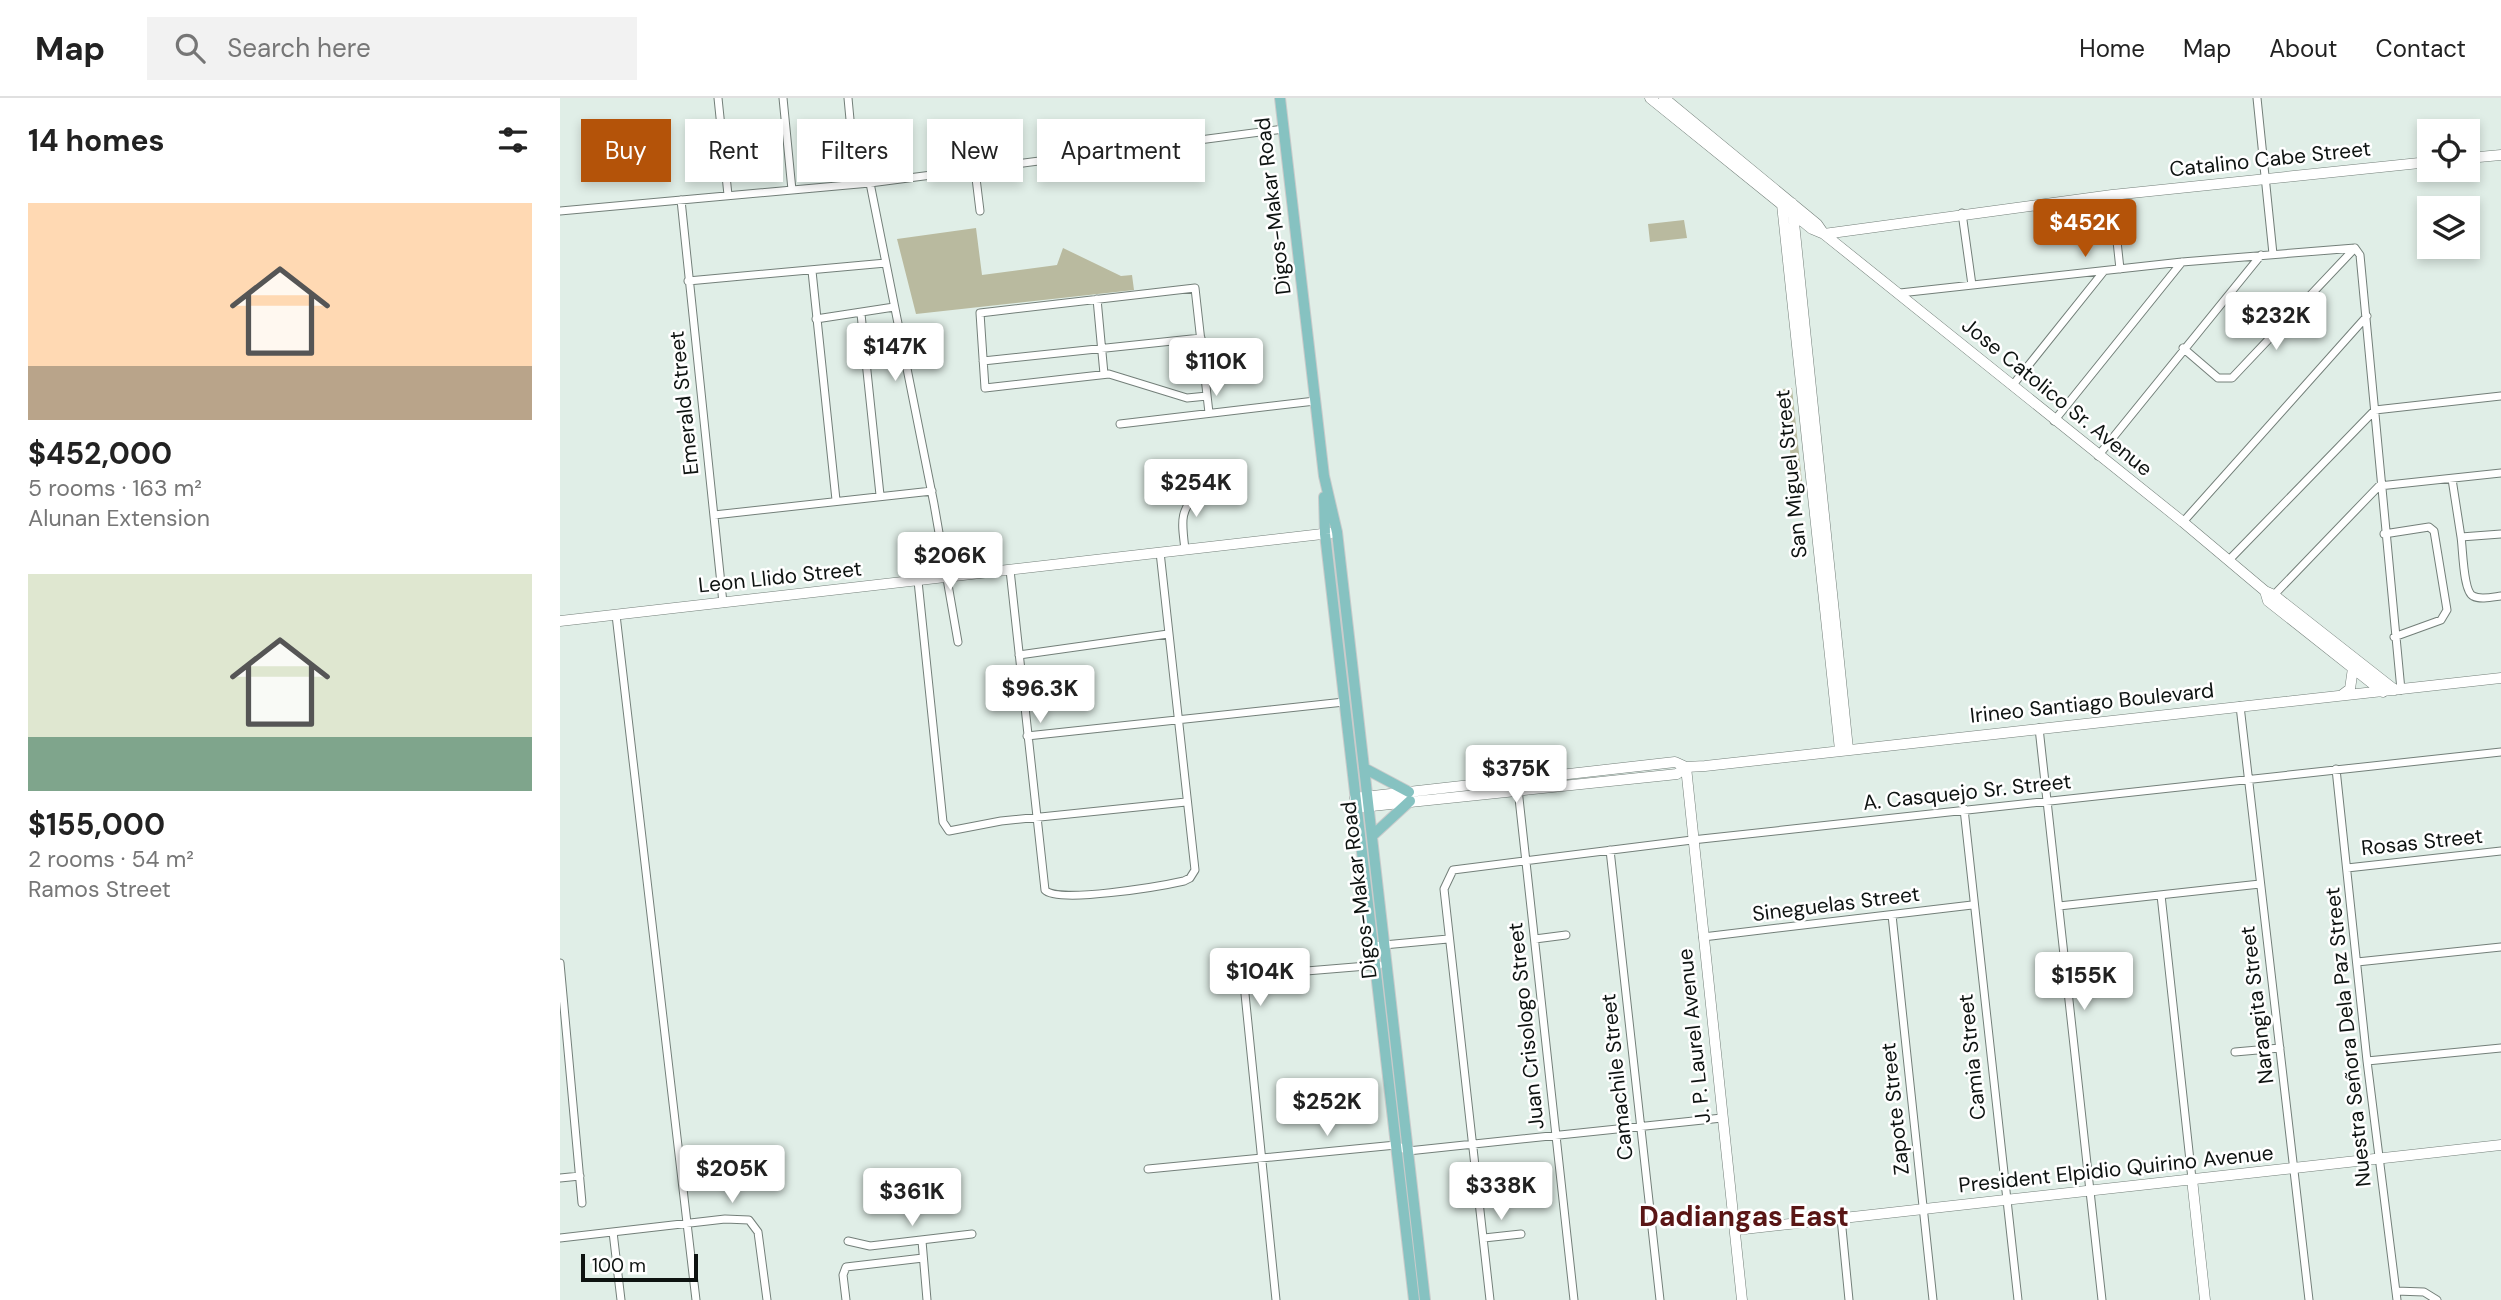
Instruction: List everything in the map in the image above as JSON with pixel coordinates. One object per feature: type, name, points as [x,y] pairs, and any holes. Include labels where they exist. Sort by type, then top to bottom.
[{"type":"main road","name":"Digos-Makar Road","points":[[1280,98],[1324,476],[1325,534],[1344,702],[1356,803],[1379,946]]},
{"type":"main road","name":"Jose Catolico Sr. Avenue","points":[[1650,98],[1787,204],[1817,224],[1824,234],[2229,560],[2383,692]]},
{"type":"main road","name":"Jose Catolico Sr. Avenue","points":[[1664,98],[1787,204]]},
{"type":"main road","points":[[2480,157],[2501,155]]},
{"type":"main road","name":"Catalino Cabe Street","points":[[1824,234],[1962,213],[2112,195],[2417,163]]},
{"type":"main road","name":"San Miguel Street","points":[[1787,204],[1844,749]]},
{"type":"main road","name":"Digos-Makar Road","points":[[1324,476],[1337,532],[1372,836],[1396,1145],[1414,1300]]},
{"type":"main road","name":"Leon Llido Street","points":[[560,621],[1337,532]]},
{"type":"main road","name":"Jose Catolico Sr. Avenue","points":[[2269,596],[2398,690]]},
{"type":"main road","points":[[2340,696],[2350,688],[2353,668]]},
{"type":"main road","name":"Irineo Santiago Boulevard","points":[[1356,803],[1517,785],[1675,762],[1686,767],[2501,678]]},
{"type":"main road","name":"J. P. Laurel Avenue","points":[[1686,767],[1742,1300]]},
{"type":"main road","points":[[1364,768],[1410,796],[1372,836]]},
{"type":"main road","name":"Digos-Makar Road","points":[[1381,965],[1408,1151],[1425,1300]]},
{"type":"main road","name":"President Elpidio Quirino Avenue","points":[[1735,1230],[2501,1145]]},
{"type":"main road","points":[[2192,1179],[2206,1300]]},
{"type":"street","points":[[718,98],[728,195]]},
{"type":"street","points":[[783,98],[792,190]]},
{"type":"street","points":[[848,98],[856,184]]},
{"type":"street","points":[[2257,98],[2273,254]]},
{"type":"street","points":[[1023,164],[1284,129]]},
{"type":"street","points":[[560,211],[927,176]]},
{"type":"street","points":[[976,182],[980,211]]},
{"type":"street","points":[[870,183],[932,491],[958,642]]},
{"type":"street","points":[[2112,195],[2120,269]]},
{"type":"street","name":"Emerald Street","points":[[681,200],[723,603]]},
{"type":"street","points":[[1962,213],[1972,285]]},
{"type":"street","points":[[1900,293],[2182,262],[2355,248]]},
{"type":"street","points":[[2355,248],[2360,255],[2367,316],[2398,690]]},
{"type":"street","points":[[2183,348],[2218,378],[2232,378],[2355,248]]},
{"type":"street","points":[[2098,457],[2183,348],[2261,255]]},
{"type":"street","points":[[2054,421],[2182,262]]},
{"type":"street","points":[[688,281],[886,263]]},
{"type":"street","points":[[812,271],[836,500]]},
{"type":"street","points":[[2012,386],[2104,271]]},
{"type":"street","points":[[1207,396],[1188,398],[1104,374],[985,388],[980,313],[1195,288],[1209,413]]},
{"type":"street","points":[[1097,299],[1104,374]]},
{"type":"street","points":[[817,319],[894,307]]},
{"type":"street","points":[[861,314],[880,495]]},
{"type":"street","points":[[2183,522],[2367,316]]},
{"type":"street","points":[[983,361],[1201,338]]},
{"type":"street","points":[[2229,560],[2375,410],[2501,396]]},
{"type":"street","points":[[1188,398],[1189,415]]},
{"type":"street","points":[[1120,424],[1315,401]]},
{"type":"street","points":[[2269,596],[2379,486],[2501,473]]},
{"type":"street","points":[[2452,479],[2466,583],[2470,594],[2476,597],[2501,596]]},
{"type":"street","points":[[1185,550],[1181,519],[1184,507],[1200,487]]},
{"type":"street","points":[[713,515],[932,491]]},
{"type":"street","points":[[2384,534],[2429,527],[2434,531],[2447,610],[2441,620],[2394,637]]},
{"type":"street","points":[[2461,537],[2501,534]]},
{"type":"street","points":[[1010,570],[1043,883],[1048,894],[1126,891],[1173,883],[1192,875],[1195,870],[1160,552]]},
{"type":"street","points":[[918,580],[945,828],[955,831],[1037,818],[1186,802]]},
{"type":"street","points":[[616,615],[649,920],[696,1300]]},
{"type":"street","points":[[1019,654],[1168,634]]},
{"type":"street","points":[[1027,736],[1344,702]]},
{"type":"street","name":"Narangita Street","points":[[2240,706],[2309,1300]]},
{"type":"street","points":[[2039,728],[2102,1300]]},
{"type":"street","name":"A. Casquejo Sr. Street","points":[[1448,939],[1445,882],[1453,870],[1458,868],[1692,839],[2501,751]]},
{"type":"street","name":"Nuestra Señora Dela Paz Street","points":[[2336,769],[2378,1159],[2397,1300]]},
{"type":"street","name":"Juan Crisologo Street","points":[[1517,785],[1574,1300]]},
{"type":"street","name":"Camia Street","points":[[1964,809],[1972,905],[2018,1300]]},
{"type":"street","name":"Camachile Street","points":[[1610,850],[1660,1300]]},
{"type":"street","name":"Rosas Street","points":[[2347,868],[2501,851]]},
{"type":"street","points":[[2059,906],[2260,884]]},
{"type":"street","points":[[2161,895],[2192,1179]]},
{"type":"street","name":"Sineguelas Street","points":[[1703,937],[1972,905]]},
{"type":"street","name":"Zapote Street","points":[[1892,915],[1933,1300]]},
{"type":"street","points":[[1535,939],[1566,935]]},
{"type":"street","points":[[1379,946],[1448,939],[1490,1300]]},
{"type":"street","points":[[2357,962],[2501,947]]},
{"type":"street","points":[[560,963],[582,1203]]},
{"type":"street","points":[[1276,1300],[1244,984],[1254,976],[1381,965]]},
{"type":"street","points":[[2235,1052],[2280,1048]]},
{"type":"street","points":[[2367,1062],[2501,1048]]},
{"type":"street","points":[[1148,1169],[1396,1145],[1408,1151],[1722,1118]]},
{"type":"street","points":[[560,1178],[580,1176]]},
{"type":"street","points":[[1841,1218],[1849,1300]]},
{"type":"street","points":[[560,1238],[725,1219],[753,1222],[758,1232],[767,1300]]},
{"type":"street","points":[[613,1231],[621,1300]]},
{"type":"street","points":[[848,1241],[870,1246],[972,1234]]},
{"type":"street","points":[[1484,1238],[1521,1234]]},
{"type":"street","points":[[922,1241],[927,1300]]},
{"type":"street","points":[[846,1300],[844,1268],[923,1258]]},
{"type":"street","points":[[2396,1291],[2424,1292],[2437,1300]]},
{"type":"green space","points":[[1684,220],[1687,238],[1650,242],[1648,224]]},
{"type":"green space","points":[[976,228],[982,275],[1057,265],[1063,248],[1121,276],[1132,275],[1134,290],[916,314],[897,239]]},
{"type":"green space","points":[[1792,388],[1803,491],[1797,512],[1783,389]]},
{"type":"district","name":"Dadiangas East","points":[[1744,1216]]}]
